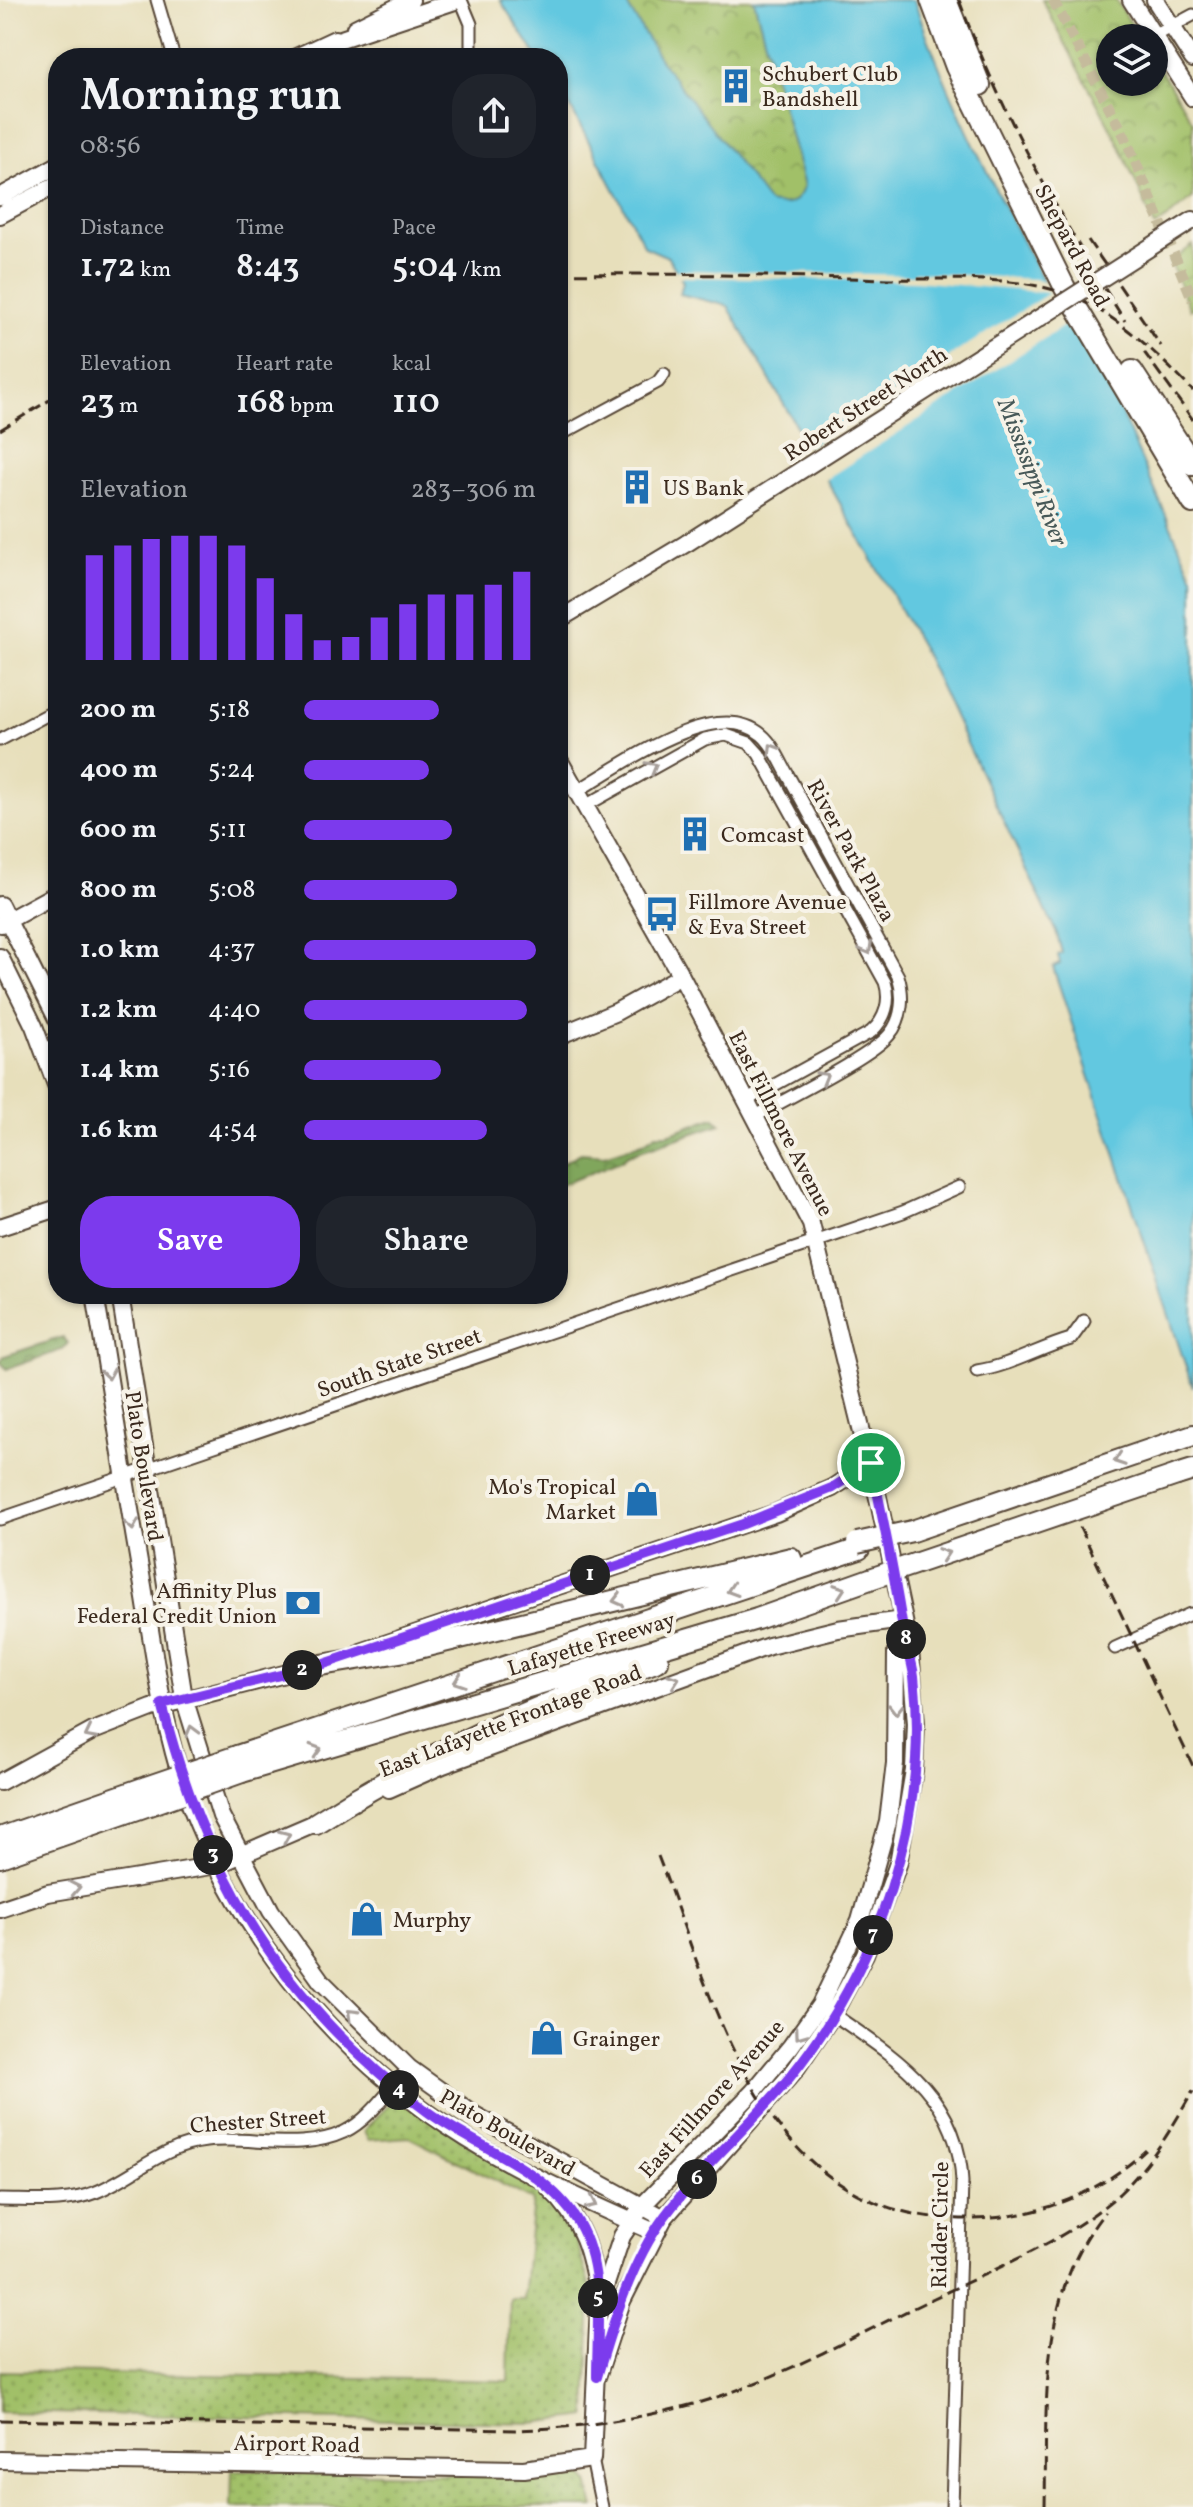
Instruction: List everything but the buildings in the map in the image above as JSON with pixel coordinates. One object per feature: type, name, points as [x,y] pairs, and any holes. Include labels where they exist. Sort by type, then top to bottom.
[{"type":"highway","name":"Shepard Road","points":[[931,0],[956,67],[1065,288],[1193,503]]},
{"type":"highway","name":"Shepard Road","points":[[946,0],[969,61],[1076,282],[1190,459]]},
{"type":"highway","points":[[321,1665],[406,1651],[858,1546],[912,1531],[1193,1435]]},
{"type":"highway","name":"Lafayette Freeway","points":[[239,1764],[757,1619],[1193,1470]]},
{"type":"highway","name":"Lafayette Freeway","points":[[0,1838],[144,1797],[858,1546]]},
{"type":"highway","points":[[316,1823],[390,1775],[490,1726],[701,1645],[757,1619]]},
{"type":"highway","points":[[0,1823],[144,1797]]},
{"type":"highway","points":[[0,1871],[144,1797]]},
{"type":"highway","name":"Lafayette Freeway","points":[[0,1857],[144,1797]]},
{"type":"street","points":[[157,0],[171,48]]},
{"type":"street","points":[[317,48],[411,0]]},
{"type":"street","points":[[326,44],[460,0],[471,24],[471,48]]},
{"type":"street","points":[[1131,0],[1146,24]]},
{"type":"street","points":[[1155,0],[1193,59]]},
{"type":"street","points":[[1168,29],[1193,15]]},
{"type":"street","points":[[1168,58],[1193,98]]},
{"type":"street","points":[[0,197],[48,171]]},
{"type":"street","points":[[0,215],[48,189]]},
{"type":"street","name":"Robert Street North","points":[[568,614],[640,573],[1193,220]]},
{"type":"street","points":[[568,431],[658,382],[664,374]]},
{"type":"street","points":[[0,740],[48,714]]},
{"type":"street","name":"River Park Plaza","points":[[581,798],[691,728],[727,721],[745,725],[765,737],[789,777],[898,976],[902,1002],[895,1026],[880,1044],[756,1116]]},
{"type":"street","name":"River Park Plaza","points":[[581,798],[714,736],[740,739],[755,747],[885,982],[888,1000],[882,1019],[871,1032],[747,1100]]},
{"type":"street","name":"East Fillmore Avenue","points":[[568,775],[681,976],[805,1209],[816,1239],[871,1463],[903,1627],[896,1652],[895,1763],[885,1833],[860,1921],[827,2010],[787,2081],[659,2225],[622,2301],[597,2377]]},
{"type":"street","points":[[48,897],[3,917],[48,1002]]},
{"type":"street","points":[[0,957],[34,1026],[48,1063]]},
{"type":"street","points":[[568,1032],[616,1012],[681,976]]},
{"type":"street","name":"South State Street","points":[[0,1519],[816,1239],[903,1212],[959,1187]]},
{"type":"street","points":[[0,1227],[48,1211]]},
{"type":"street","name":"Plato Boulevard","points":[[97,1304],[162,1704],[190,1802],[217,1865],[268,1952],[342,2040],[393,2085],[465,2138],[536,2177],[630,2221],[659,2225]]},
{"type":"street","name":"Plato Boulevard","points":[[122,1304],[184,1698],[205,1775],[239,1856],[271,1911],[321,1981],[409,2068],[473,2114],[644,2204],[659,2225]]},
{"type":"street","points":[[977,1371],[999,1368],[1048,1345],[1071,1339],[1084,1321]]},
{"type":"street","points":[[0,1782],[93,1731],[162,1704],[321,1665],[776,1513],[832,1488],[871,1463]]},
{"type":"street","points":[[1115,1648],[1190,1614]]},
{"type":"street","name":"East Lafayette Frontage Road","points":[[0,1909],[48,1893],[217,1865],[443,1765],[769,1646],[838,1629],[903,1627]]},
{"type":"street","name":"East Fillmore Avenue","points":[[599,2305],[617,2248],[630,2221],[827,2010]]},
{"type":"street","name":"Ridder Circle","points":[[827,2010],[920,2081],[943,2109],[960,2151],[962,2182],[952,2507]]},
{"type":"street","name":"Chester Street","points":[[0,2200],[81,2197],[108,2187],[164,2152],[197,2142],[308,2141],[331,2137],[363,2118],[409,2068]]},
{"type":"street","points":[[536,2177],[562,2200],[584,2233],[592,2258],[599,2305],[592,2459],[602,2507]]},
{"type":"street","name":"Airport Road","points":[[0,2460],[524,2469],[592,2459]]},
{"type":"green space","points":[[624,0],[754,0],[804,186],[795,201],[786,205],[769,204],[661,62]]},
{"type":"green space","points":[[1042,0],[1116,0],[1131,24],[1096,24],[1096,96],[1168,96],[1168,82],[1193,122],[1193,198],[1155,227],[1119,144]]},
{"type":"green space","points":[[1193,245],[1193,308],[1190,310],[1170,262]]},
{"type":"green space","points":[[714,1117],[721,1124],[628,1155],[621,1161],[568,1182],[568,1160],[581,1153],[605,1155],[643,1143],[656,1134],[668,1134]]},
{"type":"green space","points":[[63,1337],[68,1343],[62,1350],[7,1369],[0,1362],[4,1356]]},
{"type":"green space","points":[[393,2101],[407,2103],[532,2179],[568,2213],[591,2288],[587,2416],[533,2423],[0,2412],[0,2371],[508,2381],[510,2299],[523,2299],[533,2200],[409,2137],[368,2140],[364,2130]]},
{"type":"green space","points":[[232,2470],[531,2476],[569,2470],[582,2475],[587,2481],[594,2507],[231,2507]]},
{"type":"water","name":"Mississippi River","points":[[500,0],[624,0],[661,61],[769,203],[781,205],[795,201],[804,186],[754,0],[914,0],[945,81],[1001,200],[1063,316],[1070,312],[1089,345],[1085,347],[1115,399],[1193,577],[1193,1388],[1053,967],[1060,964],[1058,955],[1062,953],[1057,934],[921,646],[728,306],[680,294],[683,282],[668,257],[645,247],[568,103],[568,48],[531,48]]},
{"type":"pier","points":[[676,270],[913,275],[915,272],[1034,279],[1050,284],[1065,311],[1069,308],[1078,317],[823,481],[804,449],[1049,293],[914,281],[676,277]]},
{"type":"tunnel","points":[[1053,0],[1125,137],[1193,300]]},
{"type":"railway","points":[[959,0],[1013,125],[1078,244],[1125,321]]},
{"type":"railway","points":[[1088,240],[1161,346]]},
{"type":"railway","points":[[568,274],[976,280],[1044,287],[1082,301],[1118,322],[1193,391]]},
{"type":"railway","points":[[1144,352],[1193,420]]},
{"type":"railway","points":[[0,430],[48,401]]},
{"type":"railway","points":[[1080,1527],[1193,1766]]},
{"type":"railway","points":[[658,1856],[728,2039],[758,2096],[795,2146],[842,2185],[899,2210],[969,2219],[994,2218],[1042,2209],[1086,2192],[1146,2150]]},
{"type":"railway","points":[[0,2420],[515,2430],[609,2422],[701,2402],[760,2381],[819,2354],[1030,2252],[1077,2226],[1119,2194],[1141,2170],[1169,2132],[1193,2091]]},
{"type":"railway","points":[[1045,2507],[1047,2391],[1057,2315],[1067,2279],[1083,2245],[1105,2212]]},
{"type":"place","name":"Schubert Club Bandshell","points":[[736,86]]},
{"type":"place","name":"US Bank","points":[[637,487]]},
{"type":"place","name":"Comcast","points":[[695,834]]},
{"type":"place","name":"Fillmore Avenue & Eva Street","points":[[662,914]]},
{"type":"place","name":"Mo's Tropical Market","points":[[642,1499]]},
{"type":"place","name":"Affinity Plus Federal Credit Union","points":[[303,1603]]},
{"type":"place","name":"Murphy","points":[[367,1919]]},
{"type":"place","name":"Grainger","points":[[547,2038]]},
{"type":"route","points":[[871,1463],[914,1678],[914,1770],[898,1864],[865,1954],[817,2040],[787,2081],[678,2200],[654,2232],[622,2301],[597,2377],[599,2305],[589,2245],[578,2221],[562,2200],[536,2177],[465,2138],[393,2085],[342,2040],[297,1990],[268,1952],[217,1865],[190,1802],[162,1704],[321,1665],[776,1513],[832,1488],[871,1463]]}]
